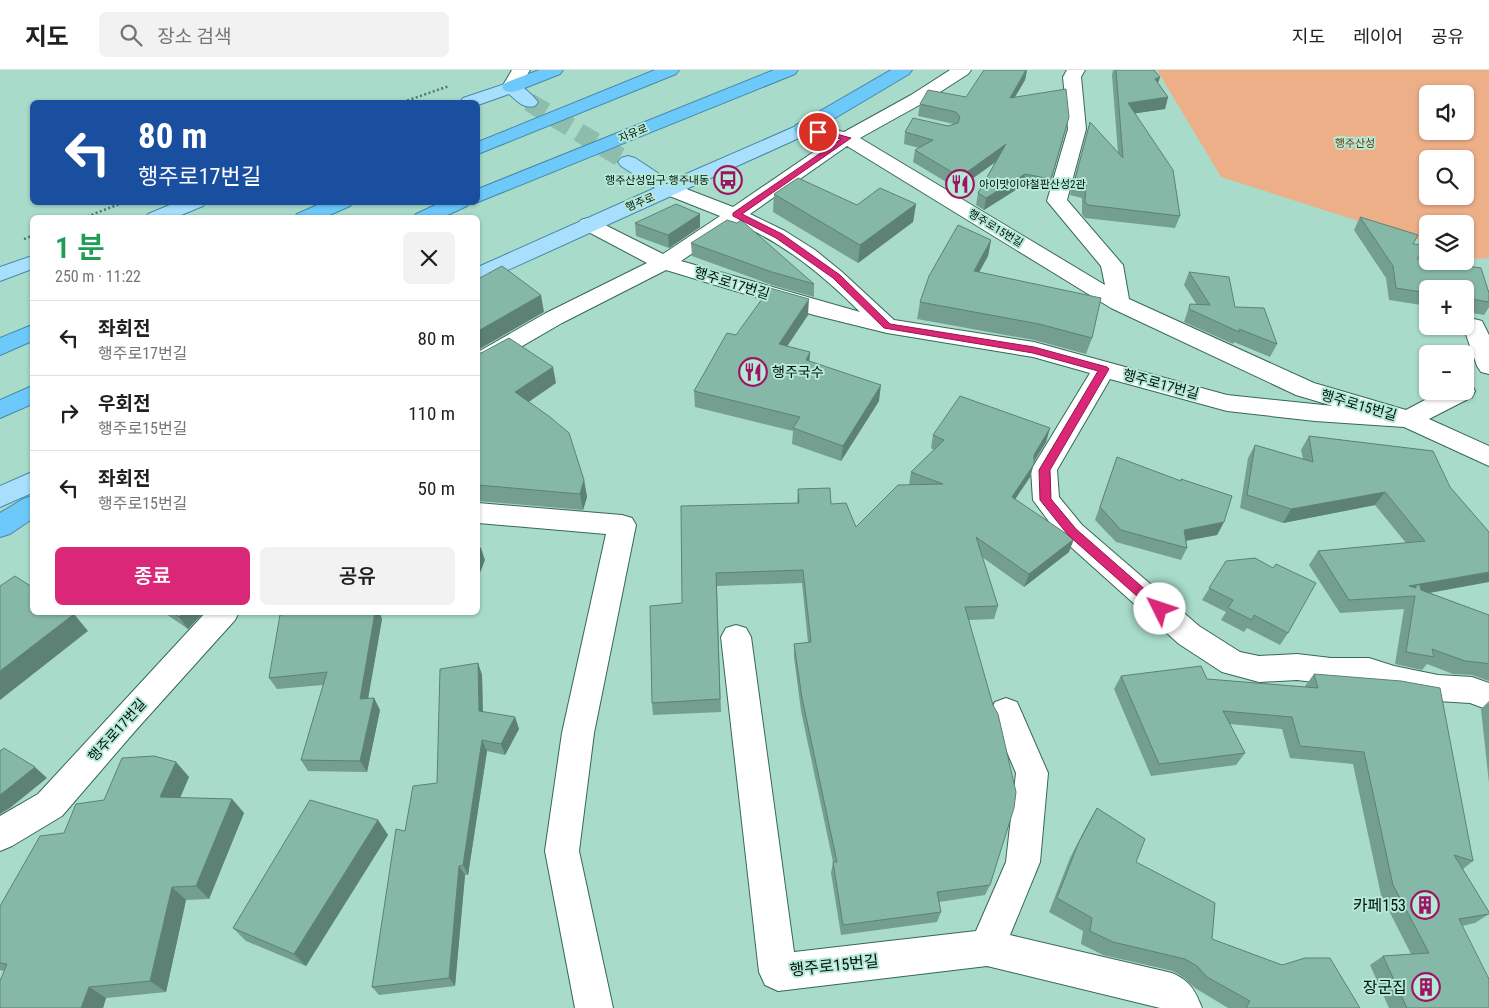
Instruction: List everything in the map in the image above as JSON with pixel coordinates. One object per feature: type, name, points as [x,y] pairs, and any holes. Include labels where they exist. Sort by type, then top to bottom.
[{"type":"highway","points":[[511,87],[554,70]]},
{"type":"highway","points":[[480,147],[670,70]]},
{"type":"highway","name":"자유로","points":[[480,195],[789,70]]},
{"type":"highway","points":[[803,129],[903,70]]},
{"type":"highway","points":[[311,215],[336,205]]},
{"type":"highway","points":[[430,215],[453,205]]},
{"type":"highway","points":[[0,346],[30,333]]},
{"type":"highway","points":[[0,410],[30,395]]},
{"type":"highway","points":[[0,527],[30,507]]},
{"type":"main road","points":[[475,100],[511,87],[529,102]]},
{"type":"main road","name":"행주로","points":[[480,274],[803,129]]},
{"type":"main road","points":[[628,162],[669,189]]},
{"type":"main road","points":[[163,215],[188,205]]},
{"type":"main road","points":[[0,274],[30,263]]},
{"type":"main road","points":[[0,497],[30,483]]},
{"type":"street","points":[[511,87],[521,70]]},
{"type":"street","points":[[736,215],[847,138],[917,99],[962,70]]},
{"type":"street","points":[[1076,70],[1072,77],[1078,129],[1057,201],[1112,265],[1119,303]]},
{"type":"street","points":[[886,116],[912,122]]},
{"type":"street","name":"행주로15번길","points":[[803,129],[847,138],[1119,303],[1305,389],[1408,419],[1489,457]]},
{"type":"street","points":[[669,189],[736,215],[779,236],[836,276],[887,326]]},
{"type":"street","name":"행주로17번길","points":[[480,361],[554,318],[664,263],[736,215]]},
{"type":"street","points":[[588,224],[664,263]]},
{"type":"street","name":"행주로17번길","points":[[664,263],[822,310],[887,326],[1034,350],[1226,402],[1315,413],[1408,419]]},
{"type":"street","points":[[1474,326],[1489,366]]},
{"type":"street","points":[[1104,369],[1044,470],[1046,500],[1072,532],[1189,635],[1233,663],[1259,669],[1297,668],[1331,671],[1369,671],[1394,679],[1438,688],[1472,690],[1489,697]]},
{"type":"street","name":"행주로15번길","points":[[1474,386],[1489,378]]},
{"type":"street","name":"행주로15번길","points":[[1408,419],[1446,400]]},
{"type":"street","points":[[480,514],[622,525],[578,733],[562,851],[594,1008]]},
{"type":"street","name":"행주로17번길","points":[[0,835],[50,805],[125,720],[222,615]]},
{"type":"street","name":"행주로15번길","points":[[736,637],[778,972],[987,948],[1172,992],[1183,1008]]},
{"type":"street","points":[[987,948],[1023,862],[1032,774],[1006,712]]},
{"type":"path","points":[[409,100],[455,84]]},
{"type":"path","points":[[91,215],[117,205]]},
{"type":"green space","name":"행주산성","points":[[1157,70],[1489,70],[1489,258],[1474,258],[1474,215],[1419,215],[1419,240],[1221,177]]},
{"type":"building","points":[[984,70],[1026,70],[1010,98],[1066,89],[1069,117],[1051,179],[1025,174],[986,198],[978,193],[1006,144],[960,177],[915,150],[933,140],[905,132],[913,118],[948,126],[958,123],[960,117],[956,112],[920,104],[928,90],[966,97]]},
{"type":"building","points":[[1116,70],[1154,70],[1160,77],[1155,79],[1168,97],[1128,103],[1173,170],[1180,216],[1088,205],[1085,202],[1086,185],[1074,183],[1090,122],[1123,158]]},
{"type":"building","points":[[798,178],[857,205],[880,188],[916,204],[860,245],[774,194]]},
{"type":"building","points":[[676,204],[700,214],[668,235],[635,223]]},
{"type":"building","points":[[1360,217],[1418,235],[1413,244],[1419,244],[1419,256],[1417,259],[1419,259],[1419,270],[1474,270],[1474,267],[1481,268],[1489,293],[1489,302],[1474,300],[1474,280],[1419,280],[1419,292],[1396,288],[1393,266]]},
{"type":"building","points":[[727,220],[737,223],[741,220],[814,284],[772,272],[691,243]]},
{"type":"building","points":[[958,225],[991,240],[974,271],[1101,298],[1092,338],[1039,324],[920,302],[929,276]]},
{"type":"building","points":[[502,266],[541,295],[480,330],[480,278]]},
{"type":"building","points":[[1189,272],[1229,277],[1235,307],[1264,308],[1277,344],[1239,329],[1239,332],[1189,309],[1190,304],[1210,305]]},
{"type":"building","points":[[770,288],[809,299],[779,344],[810,352],[806,360],[881,385],[843,446],[793,428],[800,417],[694,391],[727,333],[736,335]]},
{"type":"building","points":[[509,338],[553,367],[515,392],[569,433],[584,480],[580,494],[480,485],[480,353]]},
{"type":"building","points":[[960,396],[1050,428],[1034,455],[1034,464],[1012,497],[1074,539],[1029,574],[976,537],[998,606],[965,607],[993,705],[998,714],[1016,792],[1014,808],[990,885],[937,892],[941,912],[843,925],[833,862],[837,862],[802,698],[794,644],[811,642],[803,570],[716,573],[720,699],[652,703],[650,606],[682,603],[681,506],[799,503],[798,489],[830,488],[831,504],[846,503],[856,527],[898,485],[943,484],[911,472],[944,440],[933,435]]},
{"type":"building","points":[[1309,436],[1433,451],[1450,487],[1489,532],[1489,572],[1409,586],[1416,588],[1416,585],[1420,585],[1421,590],[1489,615],[1489,664],[1465,661],[1432,649],[1434,657],[1406,652],[1415,596],[1349,600],[1318,551],[1425,541],[1385,492],[1291,509],[1247,495],[1255,445],[1313,462]]},
{"type":"building","points":[[1117,457],[1181,481],[1181,479],[1232,496],[1224,522],[1184,530],[1187,548],[1121,530],[1100,507]]},
{"type":"building","points":[[1255,558],[1273,568],[1276,564],[1316,583],[1288,633],[1254,615],[1252,620],[1228,608],[1233,600],[1209,588],[1226,561]]},
{"type":"building","points":[[15,576],[30,586],[30,615],[73,615],[0,671],[0,586]]},
{"type":"building","points":[[280,615],[374,615],[360,699],[374,698],[360,761],[301,760],[327,672],[269,678]]},
{"type":"building","points":[[478,663],[479,711],[515,717],[501,744],[482,740],[463,865],[459,866],[449,978],[372,987],[396,829],[405,831],[413,786],[437,783],[440,669]]},
{"type":"building","points":[[1201,666],[1207,679],[1318,688],[1314,674],[1401,681],[1440,688],[1473,861],[1454,855],[1489,912],[1489,914],[1459,919],[1489,979],[1489,1008],[1407,1008],[1383,956],[1429,953],[1393,885],[1364,752],[1300,746],[1292,717],[1223,711],[1245,753],[1159,764],[1121,676]]},
{"type":"building","points":[[4,748],[35,767],[0,795],[0,751]]},
{"type":"building","points":[[154,756],[176,762],[160,797],[232,799],[196,886],[172,887],[150,981],[89,987],[81,1008],[0,1008],[0,981],[7,964],[0,963],[0,906],[40,836],[64,833],[76,804],[104,800],[122,758]]},
{"type":"building","points":[[310,800],[378,820],[294,954],[233,928]]},
{"type":"building","points":[[1097,808],[1145,839],[1136,862],[1215,903],[1212,939],[1282,965],[1305,958],[1330,958],[1360,1008],[1246,1008],[1250,1001],[1207,977],[1197,966],[1185,959],[1113,942],[1090,931],[1092,918],[1057,898],[1078,844]]},
{"type":"tunnel","points":[[529,102],[628,162]]},
{"type":"place","name":"행주산성입구.행주내동","points":[[728,180]]},
{"type":"place","name":"아이맛이야철판산성2관","points":[[960,184]]},
{"type":"place","name":"행주국수","points":[[753,372]]},
{"type":"place","name":"카페153","points":[[1425,905]]},
{"type":"place","name":"장군집","points":[[1426,987]]},
{"type":"route","points":[[818,132],[847,138],[736,215],[779,236],[836,276],[887,326],[1034,350],[1104,369],[1044,470],[1046,500],[1072,532],[1160,609]]}]
